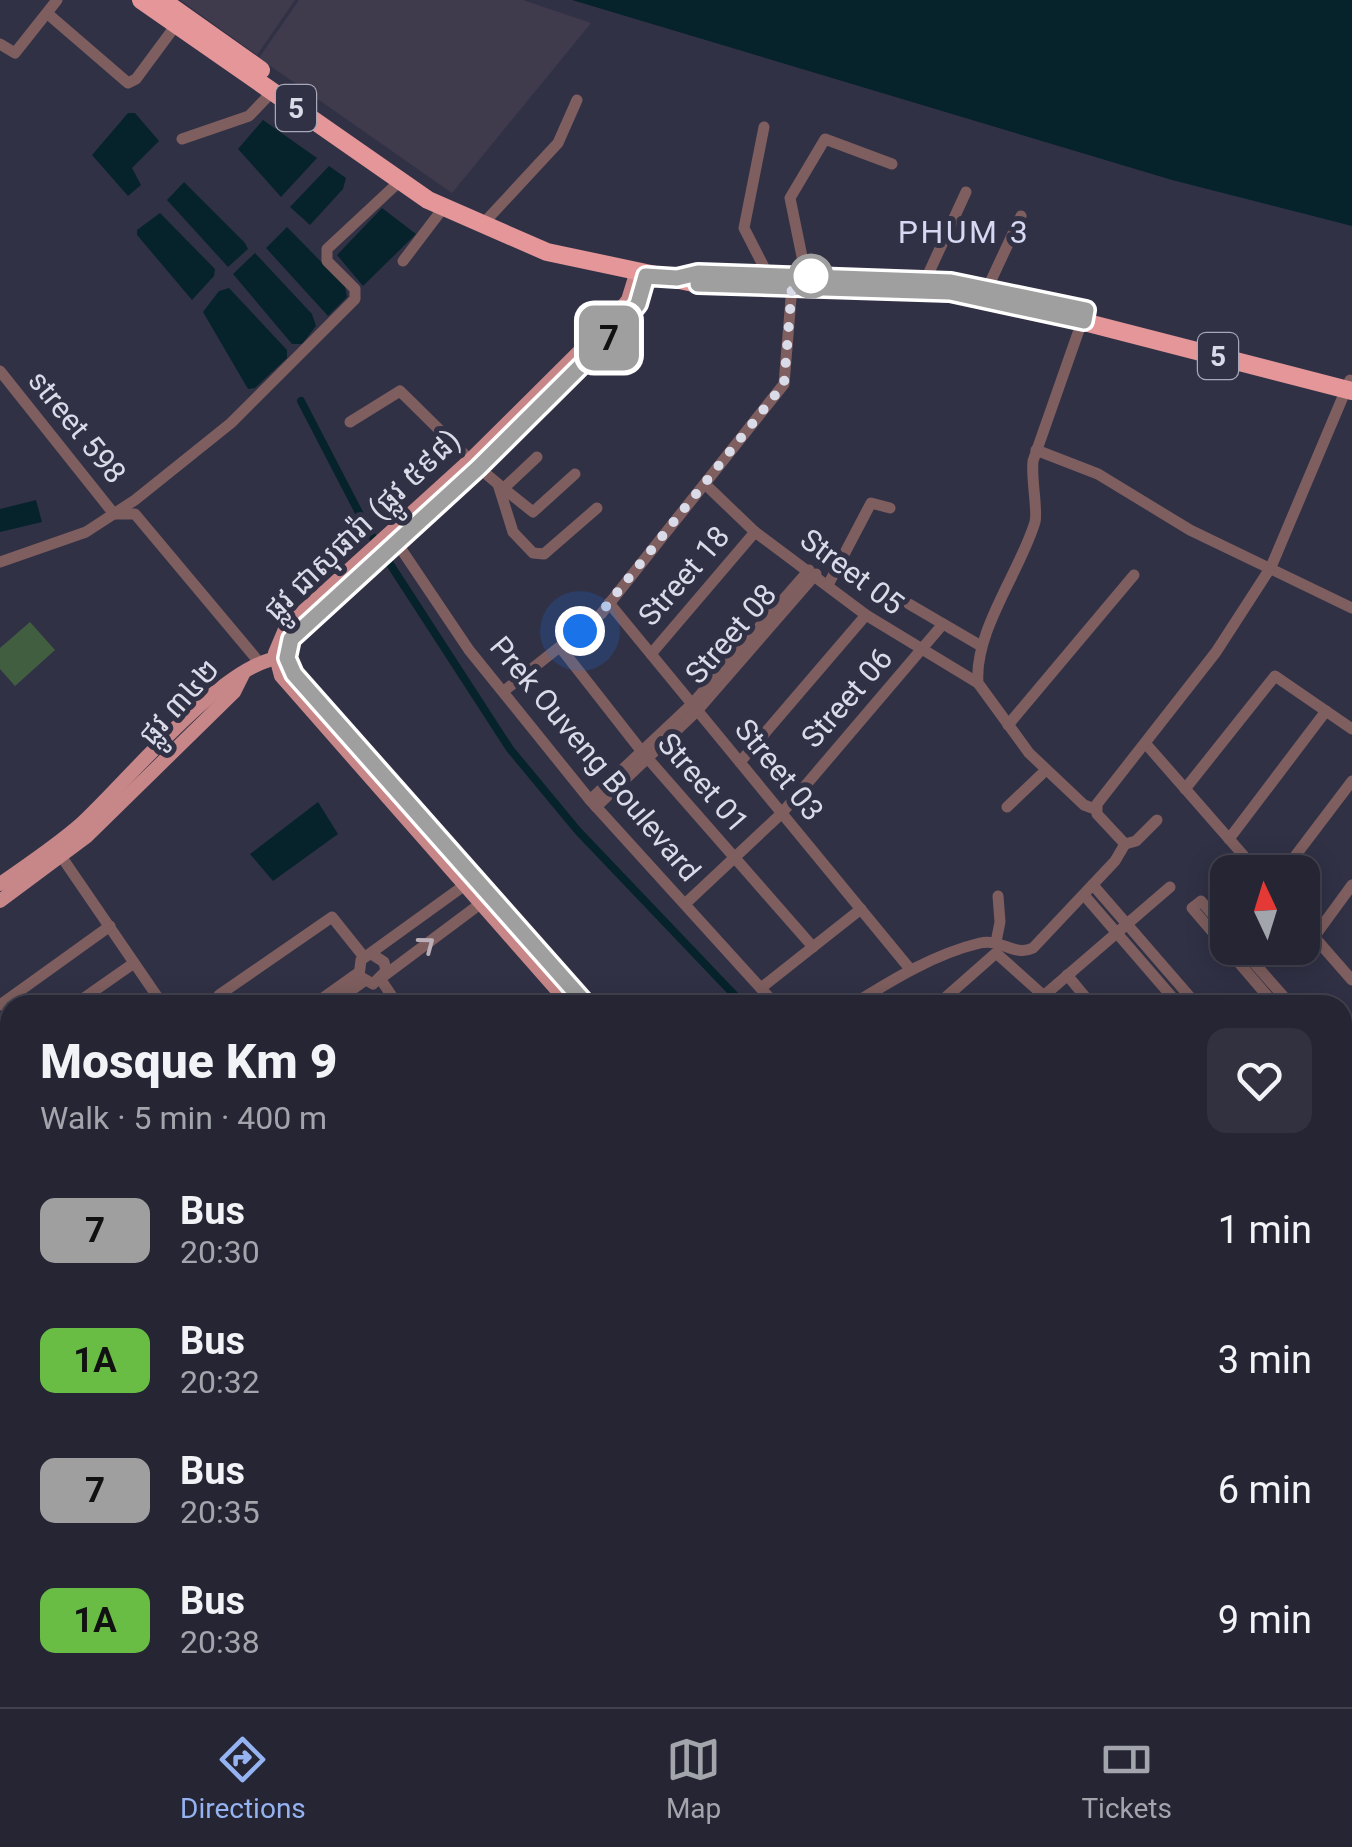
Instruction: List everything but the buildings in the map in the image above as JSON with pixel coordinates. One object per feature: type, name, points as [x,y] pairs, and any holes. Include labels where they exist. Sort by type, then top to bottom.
[{"type":"highway","name":"5","points":[[148,1],[176,25],[400,180],[479,226],[547,252],[641,275],[698,284],[925,281],[1085,315]]},
{"type":"highway","name":"5","points":[[148,1],[435,191],[449,210]]},
{"type":"highway","name":"5","points":[[677,278],[698,273],[768,275],[799,281],[988,286],[1350,385]]},
{"type":"main road","name":"ផ្លូវ ជាសុផារ៉ា (ផ្លូវ ៥៩៨)","points":[[577,995],[281,676],[282,632],[392,539],[632,313],[641,275]]},
{"type":"main road","points":[[245,672],[259,662],[281,658]]},
{"type":"main road","name":"ផ្លូវ ៣៤២","points":[[0,900],[61,856],[234,692],[245,672]]},
{"type":"main road","name":"ផ្លូវ ៣៤២","points":[[0,884],[79,826],[225,682],[245,672]]},
{"type":"main road","name":"ផ្លូវ ជាសុផារ៉ា (ផ្លូវ ៥៩៨)","points":[[508,924],[562,995]]},
{"type":"street","points":[[0,44],[15,53],[49,6],[128,83],[136,80],[176,25]]},
{"type":"street","points":[[182,139],[249,116],[272,92]]},
{"type":"street","points":[[479,226],[558,143],[578,100]]},
{"type":"street","points":[[764,128],[744,228],[768,275]]},
{"type":"street","points":[[504,691],[609,603],[653,543],[706,486],[784,384],[799,281],[790,198],[825,140],[892,164]]},
{"type":"street","points":[[0,562],[54,546],[114,514],[231,423],[355,300],[355,290],[327,260],[327,249],[400,180]]},
{"type":"street","points":[[925,281],[966,192]]},
{"type":"street","points":[[403,261],[449,210]]},
{"type":"street","points":[[988,286],[1020,216]]},
{"type":"street","points":[[1085,315],[1036,450],[1030,487],[1036,517],[981,646],[978,683],[1046,770],[1084,805],[1095,809],[1125,844]]},
{"type":"street","name":"street 598","points":[[0,371],[114,514]]},
{"type":"street","points":[[1095,809],[1234,626],[1272,568],[1350,385]]},
{"type":"street","points":[[350,422],[400,390],[474,464],[532,512],[575,474]]},
{"type":"street","points":[[1036,450],[1098,474],[1152,510],[1352,608]]},
{"type":"street","points":[[500,486],[537,457]]},
{"type":"street","points":[[500,486],[513,532],[520,544],[538,555],[598,508]]},
{"type":"street","name":"Street 05","points":[[706,486],[755,532],[866,615],[920,652],[978,683]]},
{"type":"street","points":[[828,585],[870,502],[890,508]]},
{"type":"street","points":[[114,514],[136,514],[259,662]]},
{"type":"street","name":"Street 18","points":[[650,654],[755,532]]},
{"type":"street","name":"Prek Ouveng Boulevard","points":[[392,539],[469,650],[593,804],[767,995]]},
{"type":"street","points":[[593,804],[695,707],[812,572]]},
{"type":"street","points":[[1008,725],[1134,574]]},
{"type":"street","name":"Street 03","points":[[609,603],[910,969]]},
{"type":"street","points":[[908,604],[981,646]]},
{"type":"street","points":[[740,762],[866,615]]},
{"type":"street","name":"Street 06","points":[[685,904],[782,813],[943,624]]},
{"type":"street","name":"Street 01","points":[[560,647],[645,754],[814,947]]},
{"type":"street","points":[[1185,789],[1269,678],[1281,676],[1352,729]]},
{"type":"street","points":[[1229,839],[1326,711]]},
{"type":"street","points":[[1146,744],[1243,855]]},
{"type":"street","points":[[1007,807],[1046,770]]},
{"type":"street","points":[[1296,855],[1352,780]]},
{"type":"street","points":[[868,995],[910,969],[982,942],[996,942],[1018,952],[1033,948],[1089,890],[1125,844],[1136,841],[1157,820]]},
{"type":"street","points":[[61,856],[157,995]]},
{"type":"street","points":[[342,995],[361,977],[368,956],[470,881]]},
{"type":"street","points":[[1045,995],[1170,886]]},
{"type":"street","points":[[1320,929],[1352,886]]},
{"type":"street","points":[[1089,890],[1187,995]]},
{"type":"street","points":[[996,942],[1000,922],[998,896]]},
{"type":"street","points":[[331,995],[361,977],[383,978],[486,899]]},
{"type":"street","points":[[761,988],[860,909]]},
{"type":"street","points":[[219,995],[332,916],[368,956],[384,962],[383,978],[392,995]]},
{"type":"street","points":[[14,995],[110,926]]},
{"type":"street","points":[[1121,927],[1172,995]]},
{"type":"street","points":[[1320,944],[1352,980]]},
{"type":"street","points":[[948,995],[996,953],[1043,995]]},
{"type":"street","points":[[88,995],[134,963]]},
{"type":"street","points":[[1248,965],[1269,995]]},
{"type":"street","points":[[1256,965],[1282,995]]},
{"type":"street","points":[[1067,976],[1083,995]]},
{"type":"shaded area","points":[[180,0],[295,0],[257,55]]},
{"type":"shaded area","points":[[299,0],[523,0],[591,23],[452,193],[259,58]]},
{"type":"green space","points":[[30,622],[55,650],[15,686],[0,669],[0,648]]},
{"type":"water","points":[[572,0],[1352,0],[1352,226],[1172,180]]},
{"type":"water","points":[[128,113],[135,113],[159,141],[132,168],[141,185],[128,196],[92,155]]},
{"type":"water","points":[[263,120],[317,158],[281,197],[238,149]]},
{"type":"water","points":[[329,166],[346,178],[343,189],[310,225],[290,207]]},
{"type":"water","points":[[184,182],[245,243],[248,249],[228,267],[167,200]]},
{"type":"water","points":[[382,208],[416,234],[363,286],[337,255]]},
{"type":"water","points":[[160,213],[215,269],[214,276],[192,300],[137,235],[137,230]]},
{"type":"water","points":[[287,227],[345,286],[347,297],[328,316],[266,248]]},
{"type":"water","points":[[255,253],[312,314],[316,326],[302,344],[292,344],[233,274]]},
{"type":"water","points":[[229,288],[287,350],[287,358],[255,388],[248,389],[203,312],[219,291]]},
{"type":"water","points":[[36,500],[42,522],[0,532],[0,509]]},
{"type":"water","points":[[318,802],[338,834],[273,881],[250,854]]},
{"type":"waterway","points":[[301,401],[368,530],[510,749],[578,831],[734,995]]},
{"type":"bus line","name":"7","points":[[578,995],[294,674],[287,658],[291,639],[478,468],[619,328],[638,304],[646,276],[677,278],[698,273],[951,282],[988,286],[1086,310],[1084,321],[950,292],[698,284]]},
{"type":"district","name":"PHUM 3","points":[[964,232]]},
{"type":"route","points":[[580,631],[600,614],[653,543],[706,486],[784,384],[792,286],[811,276]]}]
